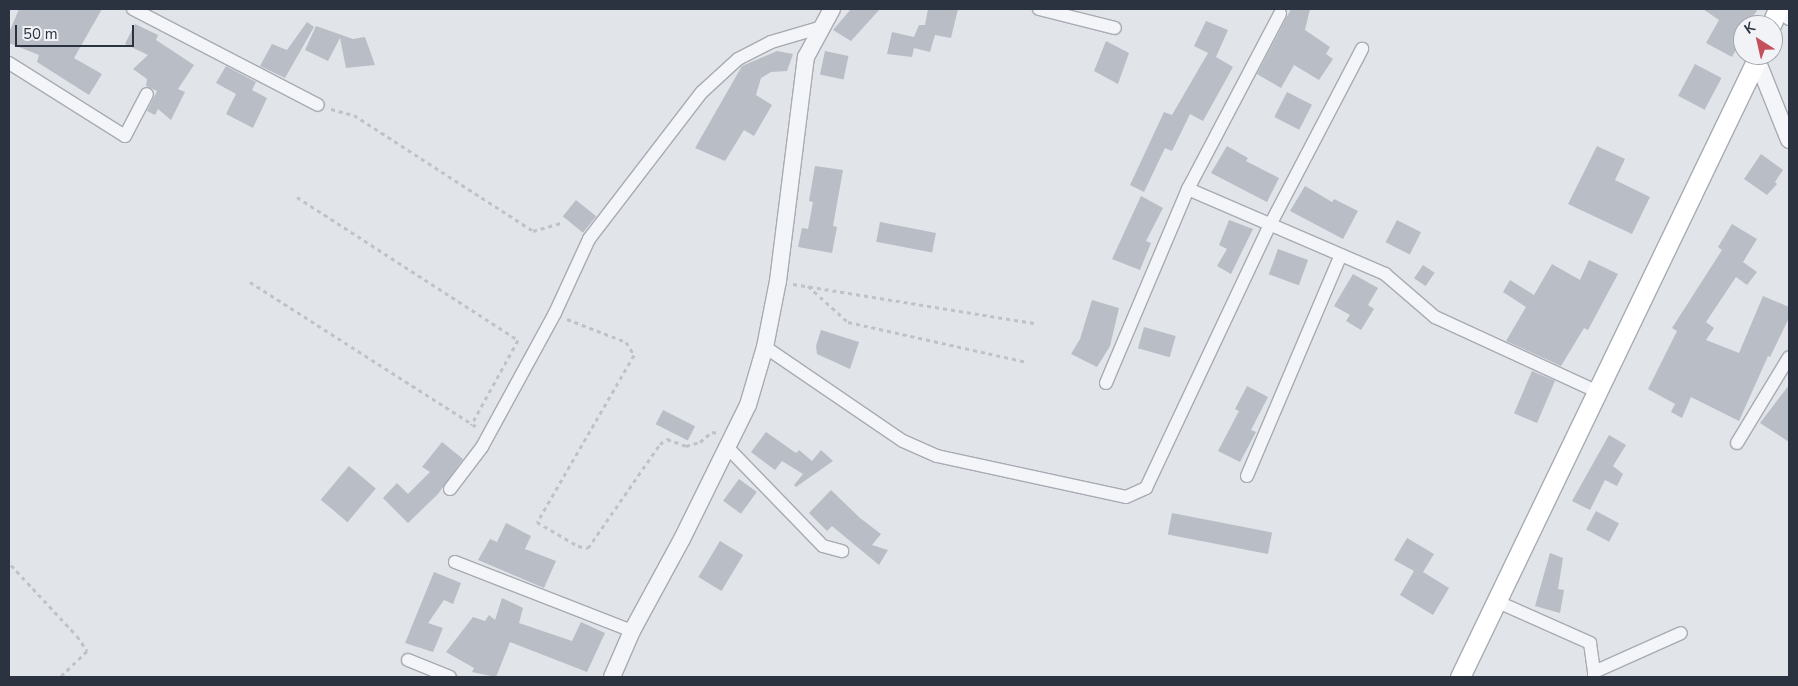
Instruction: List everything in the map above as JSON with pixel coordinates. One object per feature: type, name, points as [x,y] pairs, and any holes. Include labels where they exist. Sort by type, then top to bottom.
[{"type":"main road","points":[[1460,677],[1498,602],[1596,391],[1755,65]]},
{"type":"street","points":[[133,9],[318,105]]},
{"type":"street","points":[[612,677],[632,631],[748,405],[765,347],[778,281],[806,57],[820,28],[832,9]]},
{"type":"street","points":[[1039,9],[1115,28]]},
{"type":"street","points":[[1778,9],[1789,19]]},
{"type":"street","points":[[1106,383],[1188,189],[1280,14]]},
{"type":"street","points":[[450,489],[489,435],[555,312],[588,239],[702,92],[738,59],[771,42],[820,28]]},
{"type":"street","points":[[765,347],[903,441],[937,456],[1126,497],[1146,488],[1270,225],[1362,49]]},
{"type":"street","points":[[9,64],[125,136],[147,94]]},
{"type":"street","points":[[1761,65],[1789,140]]},
{"type":"street","points":[[1188,189],[1385,274],[1435,318],[1596,391]]},
{"type":"street","points":[[1246,476],[1342,256]]},
{"type":"street","points":[[1737,443],[1789,357]]},
{"type":"street","points":[[730,441],[823,546],[842,551]]},
{"type":"street","points":[[455,562],[632,631]]},
{"type":"street","points":[[1498,602],[1590,643],[1594,674],[1681,633]]},
{"type":"street","points":[[408,660],[450,677]]},
{"type":"path","points":[[318,105],[354,116],[533,231],[561,223]]},
{"type":"path","points":[[297,196],[518,340],[471,425]]},
{"type":"path","points":[[778,281],[1034,323]]},
{"type":"path","points":[[250,282],[489,435]]},
{"type":"path","points":[[808,286],[848,322],[1028,362]]},
{"type":"path","points":[[555,312],[626,342],[634,355],[538,522],[578,546],[588,548],[660,444],[667,439],[686,446],[700,442],[712,432],[730,441]]},
{"type":"path","points":[[11,565],[78,636],[87,651],[60,677]]},
{"type":"building","points":[[19,9],[102,9],[74,58],[102,74],[89,95],[37,62],[39,55],[9,43],[9,33]]},
{"type":"building","points":[[851,9],[880,9],[851,41],[833,30]]},
{"type":"building","points":[[928,9],[958,9],[951,38],[935,35],[930,52],[914,48],[912,57],[887,54],[892,32],[914,37],[919,25],[925,25]]},
{"type":"building","points":[[1291,9],[1310,9],[1305,30],[1330,47],[1326,54],[1333,59],[1319,80],[1294,65],[1281,88],[1257,74]]},
{"type":"building","points":[[1703,9],[1758,9],[1754,15],[1733,15],[1732,57],[1706,43],[1719,20]]},
{"type":"building","points":[[1206,21],[1228,30],[1216,57],[1233,67],[1203,121],[1190,114],[1172,151],[1165,148],[1144,192],[1130,185],[1164,112],[1172,115],[1208,53],[1194,46]]},
{"type":"building","points":[[307,22],[314,27],[285,78],[260,66],[272,44],[287,50]]},
{"type":"building","points":[[135,24],[158,35],[156,40],[194,65],[178,89],[185,92],[171,120],[158,109],[155,115],[147,111],[157,91],[146,86],[147,79],[133,69],[148,55],[125,44]]},
{"type":"building","points":[[316,26],[353,39],[365,37],[375,65],[346,68],[340,38],[328,61],[305,50]]},
{"type":"building","points":[[1106,41],[1129,53],[1118,84],[1094,71]]},
{"type":"building","points":[[777,51],[793,54],[787,71],[771,72],[761,78],[756,95],[772,105],[754,136],[744,130],[725,161],[695,148],[742,66]]},
{"type":"building","points":[[825,51],[848,56],[843,79],[820,74]]},
{"type":"building","points":[[1695,64],[1721,78],[1705,110],[1678,96]]},
{"type":"building","points":[[226,66],[256,82],[252,90],[267,98],[253,128],[226,114],[236,94],[216,83]]},
{"type":"building","points":[[1287,92],[1312,105],[1299,130],[1274,117]]},
{"type":"building","points":[[1227,146],[1248,158],[1246,161],[1279,178],[1267,202],[1211,173]]},
{"type":"building","points":[[1597,146],[1625,159],[1615,180],[1650,197],[1632,234],[1568,204]]},
{"type":"building","points":[[1761,154],[1783,170],[1775,182],[1777,184],[1767,195],[1744,179]]},
{"type":"building","points":[[815,166],[843,170],[833,226],[837,227],[832,253],[798,247],[802,228],[808,229],[813,202],[809,201]]},
{"type":"building","points":[[1305,186],[1332,202],[1334,199],[1358,211],[1343,239],[1290,211]]},
{"type":"building","points":[[1141,196],[1163,208],[1146,241],[1151,243],[1140,270],[1112,259]]},
{"type":"building","points":[[576,200],[596,216],[583,233],[563,216]]},
{"type":"building","points":[[1229,220],[1253,229],[1231,274],[1217,266],[1227,249],[1219,245]]},
{"type":"building","points":[[1397,220],[1421,232],[1410,255],[1386,242]]},
{"type":"building","points":[[880,222],[936,233],[932,253],[876,242]]},
{"type":"building","points":[[1732,224],[1757,239],[1743,262],[1757,272],[1747,285],[1736,277],[1706,322],[1714,328],[1706,340],[1739,353],[1763,296],[1789,307],[1789,318],[1770,357],[1768,356],[1739,421],[1691,397],[1682,418],[1671,412],[1675,404],[1648,389],[1677,331],[1672,328],[1722,250],[1718,247]]},
{"type":"building","points":[[1278,249],[1308,260],[1299,285],[1269,274]]},
{"type":"building","points":[[1589,260],[1618,274],[1588,330],[1584,328],[1561,366],[1506,341],[1526,307],[1503,292],[1510,280],[1534,295],[1552,264],[1580,280]]},
{"type":"building","points":[[1423,265],[1435,273],[1426,286],[1414,278]]},
{"type":"building","points":[[1353,274],[1378,288],[1368,305],[1374,309],[1361,330],[1346,321],[1350,315],[1334,306]]},
{"type":"building","points":[[1092,300],[1119,308],[1110,346],[1097,367],[1071,354],[1080,339]]},
{"type":"building","points":[[1144,327],[1176,336],[1170,357],[1138,348]]},
{"type":"building","points":[[821,330],[859,342],[850,369],[817,354],[816,346]]},
{"type":"building","points":[[1532,371],[1555,381],[1537,423],[1514,413]]},
{"type":"building","points":[[1789,385],[1789,442],[1760,423]]},
{"type":"building","points":[[1247,386],[1268,397],[1251,430],[1256,432],[1240,462],[1218,451],[1239,411],[1235,409]]},
{"type":"building","points":[[663,410],[695,426],[688,441],[656,424]]},
{"type":"building","points":[[766,432],[796,453],[799,450],[812,461],[821,450],[833,461],[796,487],[794,485],[803,474],[782,461],[775,470],[751,452]]},
{"type":"building","points":[[1609,435],[1626,445],[1613,466],[1623,474],[1617,486],[1605,480],[1590,510],[1572,501]]},
{"type":"building","points":[[442,442],[463,459],[438,494],[408,523],[383,498],[397,483],[408,494],[430,472],[422,467]]},
{"type":"building","points":[[349,466],[376,488],[348,522],[321,500]]},
{"type":"building","points":[[739,479],[757,492],[741,514],[723,501]]},
{"type":"building","points":[[831,490],[860,518],[881,534],[872,545],[888,550],[879,565],[832,526],[827,531],[809,513]]},
{"type":"building","points":[[1596,511],[1619,523],[1609,542],[1586,530]]},
{"type":"building","points":[[1172,513],[1272,532],[1268,554],[1168,535]]},
{"type":"building","points":[[506,523],[531,536],[525,549],[556,561],[544,588],[478,560],[490,539],[497,542]]},
{"type":"building","points":[[1407,538],[1434,554],[1423,572],[1449,588],[1433,615],[1400,595],[1414,571],[1394,560]]},
{"type":"building","points":[[720,541],[743,555],[722,591],[698,577]]},
{"type":"building","points":[[1550,553],[1563,558],[1558,589],[1564,590],[1560,613],[1535,606]]},
{"type":"building","points":[[434,572],[461,583],[453,604],[444,600],[428,623],[443,628],[433,652],[405,643]]},
{"type":"building","points":[[502,598],[523,608],[519,623],[572,641],[581,622],[605,633],[587,672],[510,642],[496,677],[472,672],[474,668],[446,652],[473,617],[485,621],[489,615],[495,620]]}]
